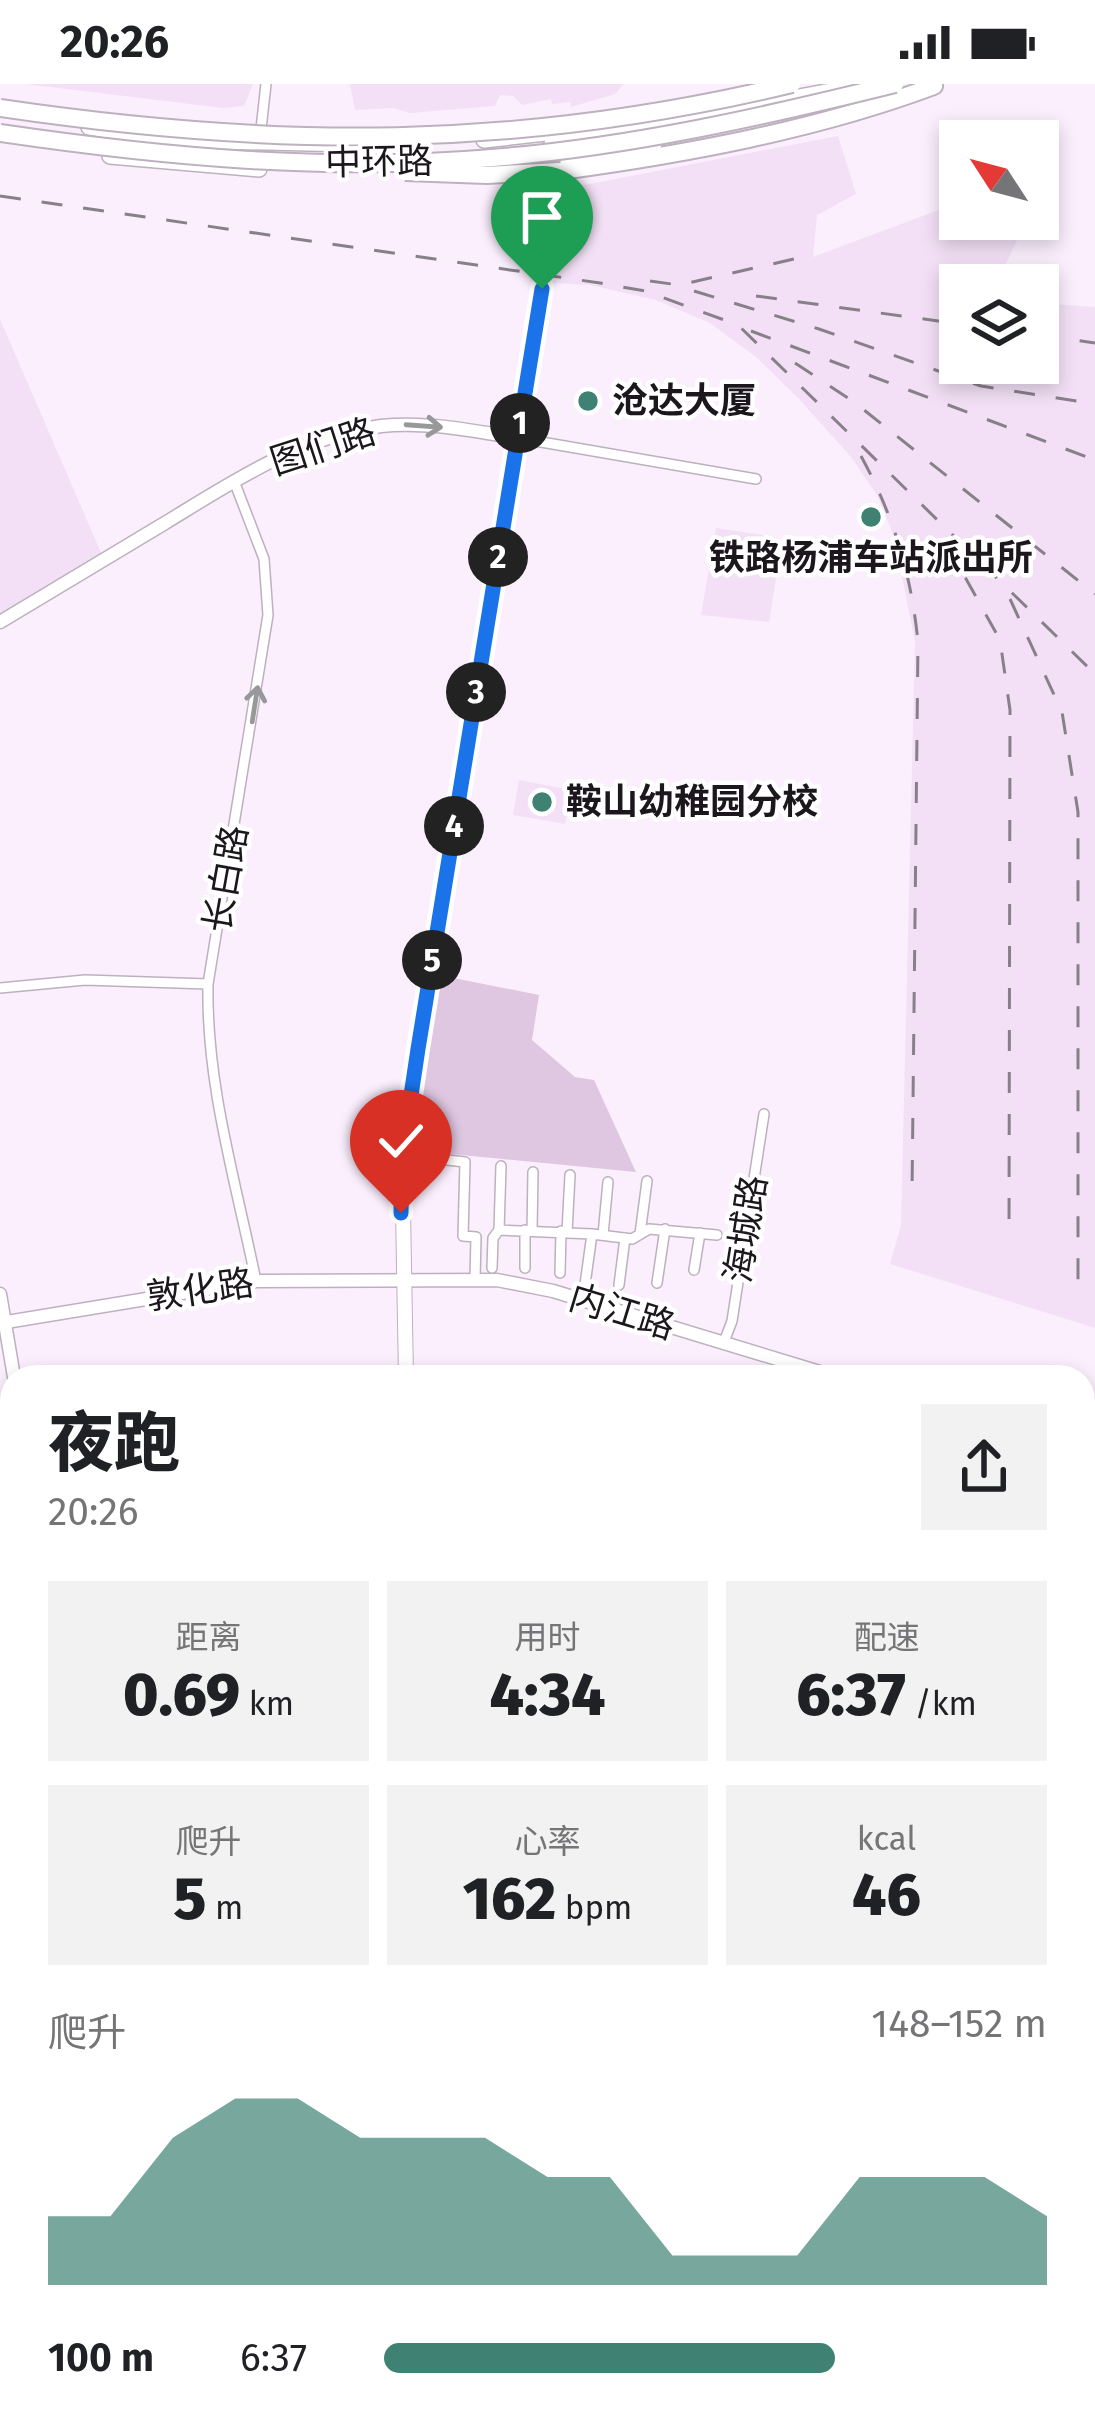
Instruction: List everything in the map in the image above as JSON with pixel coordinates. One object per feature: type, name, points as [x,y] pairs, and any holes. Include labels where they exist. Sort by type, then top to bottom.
[{"type":"highway","name":"中环路","points":[[0,108],[227,134],[416,138],[627,117],[792,84]]},
{"type":"highway","name":"中环路","points":[[0,133],[178,156],[345,164],[417,174],[562,171],[667,154],[895,92],[937,85]]},
{"type":"main road","points":[[0,133],[181,149],[404,157],[533,142],[760,84]]},
{"type":"main road","points":[[690,114],[818,84]]},
{"type":"main road","points":[[0,133],[211,166],[345,171],[867,84]]},
{"type":"main road","points":[[0,108],[171,140],[298,145],[668,141],[937,85]]},
{"type":"main road","points":[[668,141],[706,96]]},
{"type":"main road","points":[[0,108],[261,129],[384,131],[533,142]]},
{"type":"main road","points":[[384,131],[405,142]]},
{"type":"main road","points":[[406,1365],[402,1155],[539,309],[544,243],[533,142]]},
{"type":"main road","points":[[181,149],[211,166]]},
{"type":"street","points":[[261,129],[266,84]]},
{"type":"street","name":"图们路","points":[[0,622],[234,481],[309,443],[383,426],[436,426],[518,437],[756,479]]},
{"type":"street","name":"长白路","points":[[234,481],[264,559],[268,615],[208,984],[213,1084],[256,1280]]},
{"type":"street","points":[[0,988],[55,981],[208,984]]},
{"type":"street","name":"海城路","points":[[724,1342],[732,1321],[764,1114]]},
{"type":"street","points":[[402,1155],[465,1162],[464,1236],[476,1237],[475,1280]]},
{"type":"street","points":[[492,1268],[493,1238],[499,1230],[501,1166]]},
{"type":"street","points":[[525,1268],[532,1172]]},
{"type":"street","points":[[560,1273],[570,1174]]},
{"type":"street","points":[[640,1234],[647,1180]]},
{"type":"street","points":[[583,1300],[608,1182]]},
{"type":"street","points":[[499,1230],[625,1238],[665,1229],[717,1235]]},
{"type":"street","points":[[657,1282],[665,1229]]},
{"type":"street","points":[[694,1270],[700,1233]]},
{"type":"street","points":[[619,1286],[625,1238]]},
{"type":"street","name":"敦化路","points":[[3,1323],[256,1280],[403,1280]]},
{"type":"street","name":"内江路","points":[[403,1280],[527,1284],[798,1365]]},
{"type":"street","points":[[0,1294],[12,1365]]},
{"type":"shaded area","points":[[26,84],[253,84],[244,106],[223,108]]},
{"type":"shaded area","points":[[350,84],[624,84],[615,94],[571,107],[570,102],[552,104],[551,99],[522,105],[513,96],[500,95],[495,106],[410,113],[393,108],[355,110]]},
{"type":"shaded area","points":[[838,136],[856,194],[817,215],[813,257],[939,210],[939,240],[1017,240],[1006,264],[939,264],[939,384],[1059,384],[1059,304],[1095,307],[1095,1328],[890,1264],[901,1226],[915,642],[894,536],[877,495],[851,457],[756,357],[710,323],[656,300],[590,285],[554,283],[554,260],[567,260],[574,187]]},
{"type":"shaded area","points":[[0,319],[102,555],[0,616]]},
{"type":"shaded area","points":[[716,528],[763,535],[781,548],[769,622],[701,615]]},
{"type":"shaded area","name":"鞍山幼稚园分校","points":[[519,780],[571,790],[565,824],[513,815]]},
{"type":"shaded area","points":[[438,975],[539,995],[532,1040],[575,1077],[594,1080],[636,1172],[410,1150]]},
{"type":"railway","points":[[0,196],[600,283],[645,291],[738,325],[1095,674]]},
{"type":"railway","points":[[650,281],[679,285],[803,257]]},
{"type":"railway","points":[[694,291],[981,386],[1095,404]]},
{"type":"railway","points":[[756,296],[939,321]]},
{"type":"railway","points":[[751,331],[1095,460]]},
{"type":"railway","points":[[1059,338],[1095,343]]},
{"type":"railway","points":[[795,363],[854,402],[1095,594]]},
{"type":"railway","points":[[861,456],[899,546],[918,642],[912,1195]]},
{"type":"railway","points":[[945,541],[1000,640],[1010,710],[1009,1234]]},
{"type":"railway","points":[[1010,599],[1062,712],[1078,812],[1078,1282]]},
{"type":"place","name":"沧达大厦","points":[[588,401]]},
{"type":"place","name":"铁路杨浦车站派出所","points":[[871,517]]},
{"type":"place","name":"鞍山幼稚园分校","points":[[542,802]]},
{"type":"route","points":[[401,1213],[402,1155],[418,1049],[542,289]]}]
